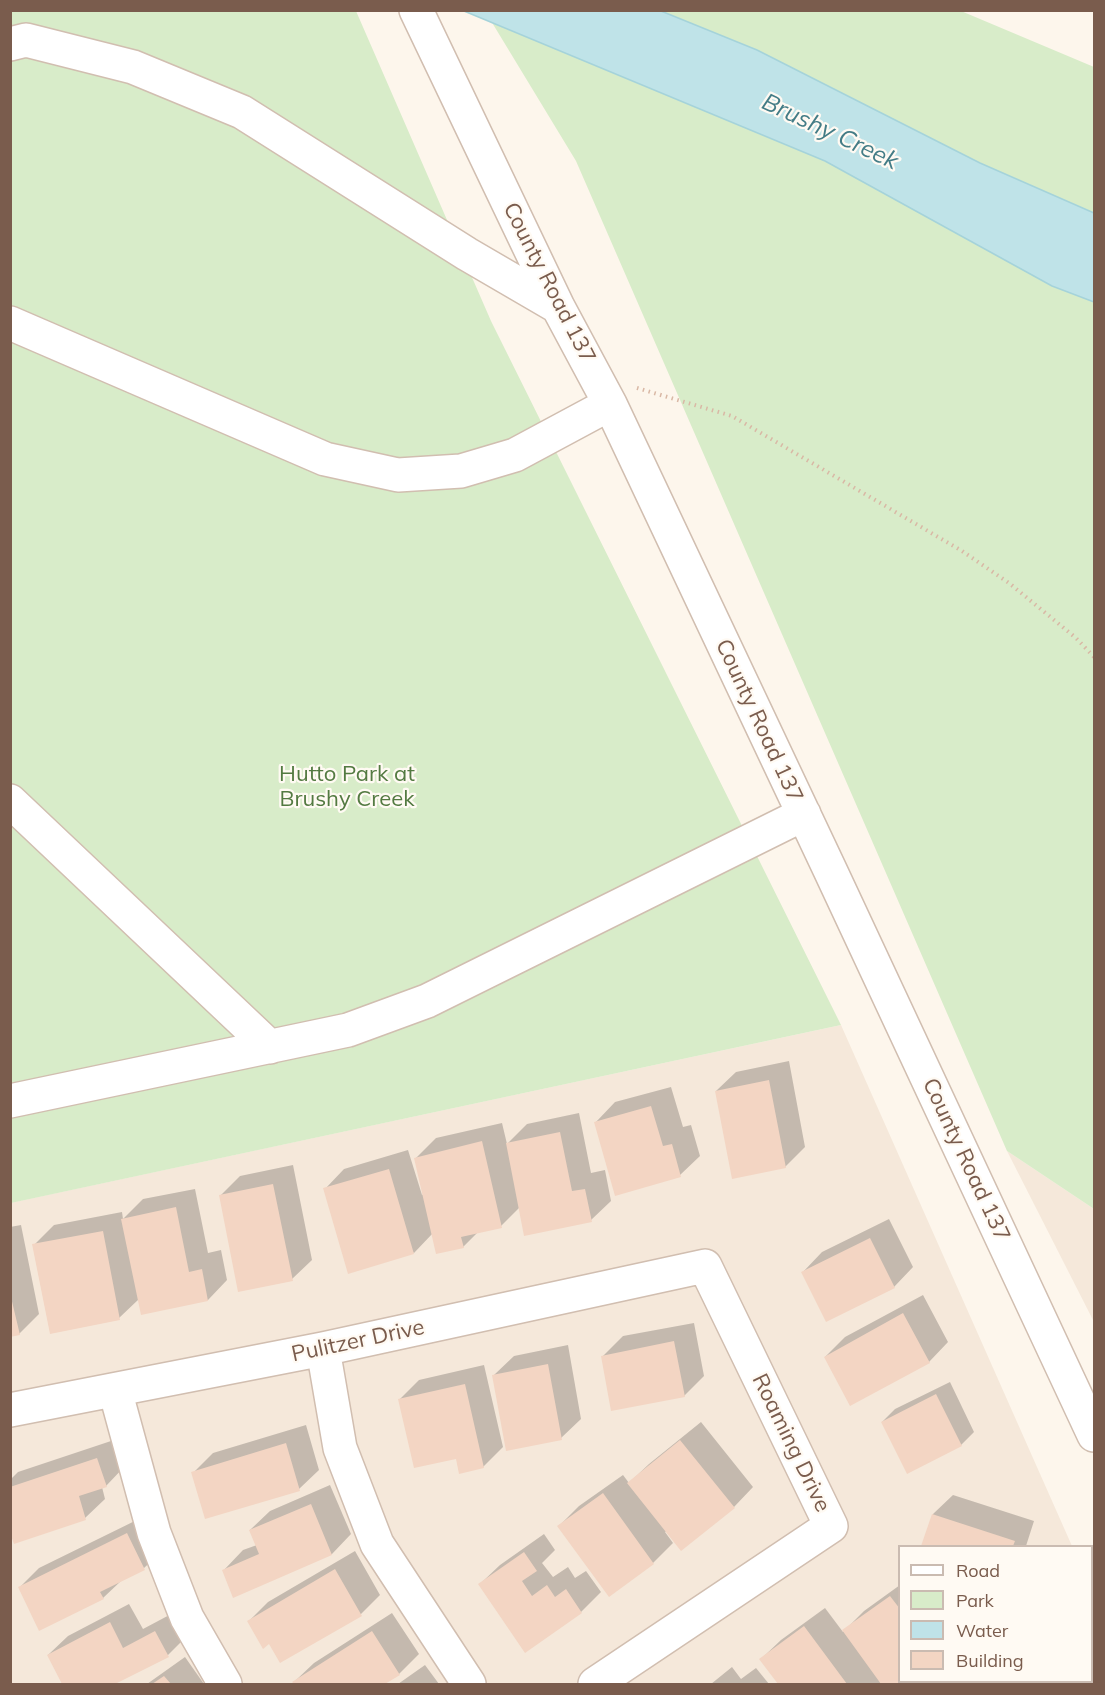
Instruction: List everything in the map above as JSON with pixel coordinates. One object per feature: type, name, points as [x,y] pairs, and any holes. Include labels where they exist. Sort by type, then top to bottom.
[{"type":"street","name":"County Road 137","points":[[416,10],[558,307],[603,390],[1095,1435]]},
{"type":"street","points":[[10,44],[26,40],[133,67],[242,112],[466,254],[558,307]]},
{"type":"street","points":[[10,323],[325,459],[398,475],[461,471],[515,455],[603,390]]},
{"type":"street","points":[[10,801],[270,1047]]},
{"type":"street","points":[[10,1101],[348,1030],[427,1001],[804,814]]},
{"type":"street","name":"Pulitzer Drive","points":[[10,1410],[322,1349],[705,1266]]},
{"type":"street","name":"Roaming Drive","points":[[595,1684],[831,1526],[705,1266]]},
{"type":"street","points":[[322,1349],[340,1448],[377,1544],[469,1684]]},
{"type":"street","points":[[115,1390],[154,1533],[187,1618],[225,1684]]},
{"type":"path","points":[[603,390],[732,416],[962,551],[1009,584],[1076,638],[1095,657]]},
{"type":"shaded area","points":[[841,1025],[1072,1545],[898,1545],[898,1683],[1093,1683],[1093,1594],[1094,1684],[11,1684],[10,1203]]},
{"type":"shaded area","points":[[1007,1151],[1094,1209],[1094,1322]]},
{"type":"green space","name":"Hutto Park at Brushy Creek","points":[[10,11],[356,11],[491,321],[841,1025],[11,1203]]},
{"type":"green space","points":[[485,11],[961,11],[1094,67],[1094,1209],[1007,1151],[576,161]]},
{"type":"water","name":"Brushy Creek","points":[[464,11],[661,11],[757,50],[980,163],[1094,213],[1094,302],[1052,286],[825,161]]},
{"type":"building","points":[[769,1080],[786,1168],[732,1179],[715,1091]]},
{"type":"building","points":[[651,1106],[663,1146],[672,1144],[681,1177],[615,1196],[594,1122]]},
{"type":"building","points":[[560,1132],[572,1191],[585,1189],[592,1222],[524,1236],[506,1143]]},
{"type":"building","points":[[482,1141],[502,1228],[461,1237],[464,1248],[436,1254],[414,1158]]},
{"type":"building","points":[[389,1169],[414,1254],[348,1274],[323,1188]]},
{"type":"building","points":[[273,1184],[293,1281],[238,1292],[219,1195]]},
{"type":"building","points":[[176,1207],[189,1272],[202,1269],[208,1301],[141,1315],[121,1219]]},
{"type":"building","points":[[103,1231],[120,1320],[50,1334],[32,1244]]},
{"type":"building","points":[[870,1238],[895,1288],[826,1322],[801,1272]]},
{"type":"building","points":[[10,1293],[20,1335],[10,1337]]},
{"type":"building","points":[[903,1313],[930,1363],[850,1406],[824,1357]]},
{"type":"building","points":[[674,1341],[685,1397],[611,1411],[601,1356]]},
{"type":"building","points":[[548,1364],[562,1440],[506,1451],[492,1375]]},
{"type":"building","points":[[465,1384],[484,1468],[459,1474],[456,1459],[414,1468],[398,1399]]},
{"type":"building","points":[[936,1394],[962,1446],[907,1474],[881,1422]]},
{"type":"building","points":[[680,1440],[735,1508],[681,1551],[627,1483]]},
{"type":"building","points":[[286,1443],[300,1491],[205,1519],[191,1472]]},
{"type":"building","points":[[97,1458],[107,1487],[79,1496],[86,1520],[14,1544],[10,1533],[10,1487]]},
{"type":"building","points":[[603,1493],[654,1564],[609,1597],[557,1526]]},
{"type":"building","points":[[311,1504],[332,1555],[233,1598],[222,1570],[259,1554],[249,1530]]},
{"type":"building","points":[[932,1514],[1015,1541],[1013,1545],[921,1545]]},
{"type":"building","points":[[127,1533],[145,1570],[100,1592],[104,1599],[39,1631],[18,1587]]},
{"type":"building","points":[[524,1552],[537,1571],[522,1581],[532,1596],[547,1585],[555,1597],[566,1589],[582,1613],[525,1653],[478,1584]]},
{"type":"building","points":[[335,1569],[362,1616],[280,1663],[269,1644],[263,1649],[247,1621]]},
{"type":"building","points":[[890,1596],[898,1606],[898,1683],[881,1684],[842,1630]]},
{"type":"building","points":[[110,1622],[123,1648],[155,1631],[169,1657],[115,1684],[62,1684],[47,1655]]},
{"type":"building","points":[[804,1626],[847,1684],[778,1684],[759,1659]]},
{"type":"building","points":[[372,1631],[400,1675],[385,1684],[294,1684],[292,1682]]},
{"type":"building","points":[[164,1676],[171,1684],[152,1684]]}]
